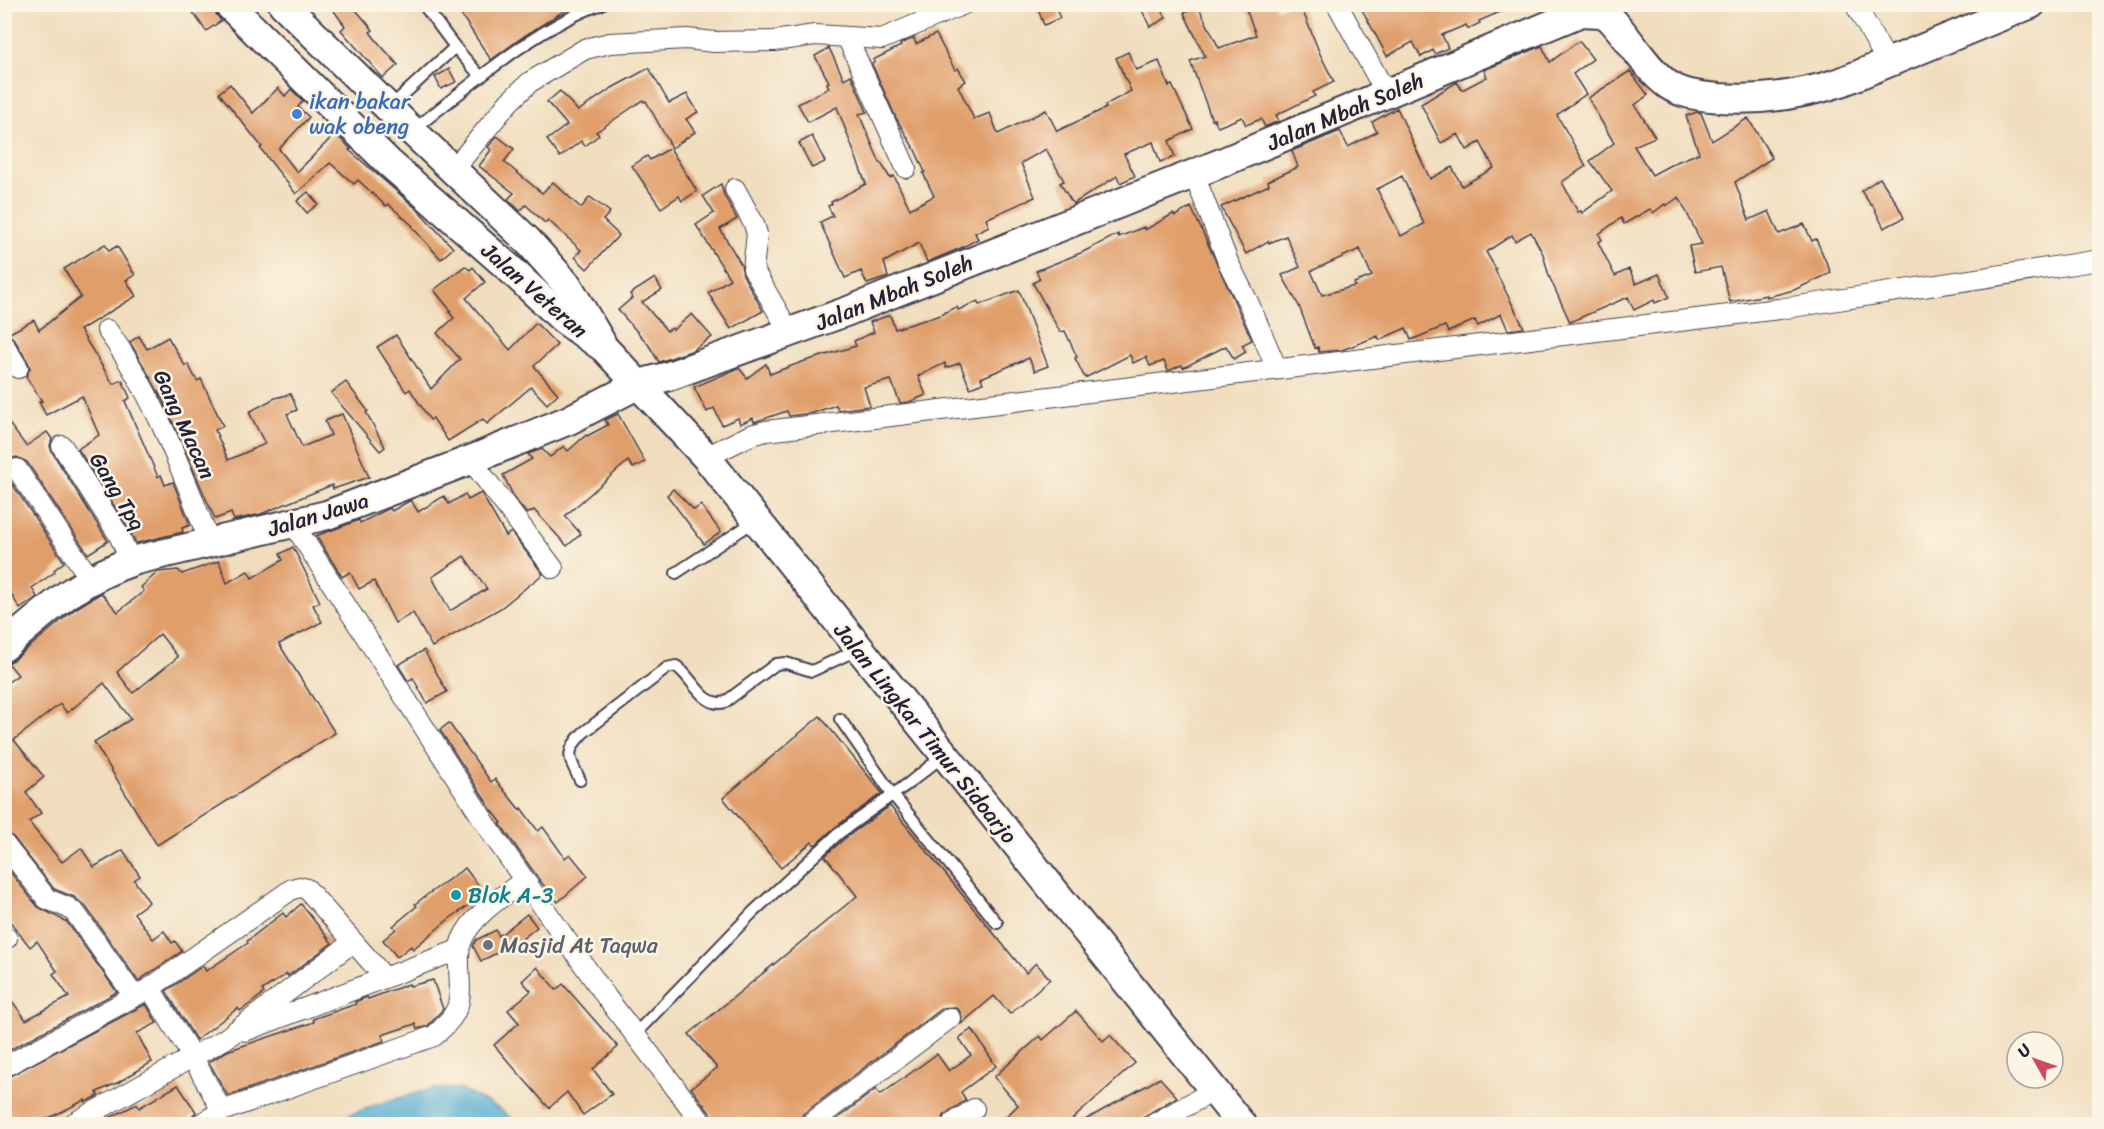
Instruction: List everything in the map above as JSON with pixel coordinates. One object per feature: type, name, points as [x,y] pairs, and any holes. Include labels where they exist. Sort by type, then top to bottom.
[{"type":"street","name":"Jalan Veteran","points":[[228,4],[388,162],[535,291],[563,319],[604,348]]},
{"type":"street","name":"Jalan Veteran","points":[[283,4],[527,240],[568,286],[604,348]]},
{"type":"street","points":[[453,170],[509,102],[530,82],[585,49],[610,43],[687,39],[714,42],[774,41],[815,35],[882,39],[964,4]]},
{"type":"street","points":[[1337,4],[1386,93]]},
{"type":"street","points":[[1855,4],[1888,63]]},
{"type":"street","name":"Jalan Mbah Soleh","points":[[639,384],[669,376],[790,333],[1194,174],[1581,12],[1601,9],[1619,27],[1646,63],[1669,85],[1696,96],[1746,100],[1812,91],[1888,63],[2031,4]]},
{"type":"street","points":[[847,37],[906,168]]},
{"type":"street","points":[[1194,174],[1228,262],[1277,369]]},
{"type":"street","points":[[735,189],[757,234],[753,269],[790,333]]},
{"type":"street","points":[[706,457],[751,435],[766,431],[1779,309],[2100,260]]},
{"type":"street","name":"Gang Macan","points":[[107,330],[127,357],[148,397],[178,461],[210,543]]},
{"type":"street","points":[[4,345],[18,369]]},
{"type":"street","name":"Jalan Lingkar Timur Sidoarjo","points":[[604,348],[706,457],[1240,1125]]},
{"type":"street","name":"Jalan Jawa","points":[[4,647],[67,593],[90,579],[131,562],[311,519],[471,460],[569,420],[639,384]]},
{"type":"street","name":"Gang Tpq","points":[[62,446],[119,535],[131,562]]},
{"type":"street","points":[[471,460],[553,568]]},
{"type":"street","points":[[17,469],[90,579]]},
{"type":"street","points":[[311,519],[495,838],[634,1035],[703,1125]]},
{"type":"street","points":[[4,844],[47,899],[69,908],[76,914],[142,992],[192,1056],[222,1111]]},
{"type":"street","points":[[200,1125],[222,1111],[434,1036],[457,1011],[461,996],[458,950],[463,938],[483,912],[524,880]]},
{"type":"street","points":[[4,1067],[142,992],[292,889],[300,887],[307,889],[385,978]]},
{"type":"street","points":[[225,1039],[353,942]]},
{"type":"street","points":[[72,1125],[225,1039],[458,950]]},
{"type":"street","points":[[810,1125],[950,1018]]},
{"type":"street","points":[[1154,1125],[1214,1092]]},
{"type":"street","points":[[952,1125],[975,1109]]},
{"type":"lane","points":[[423,4],[454,47],[481,77]]},
{"type":"lane","points":[[412,131],[525,45],[582,11],[602,4]]},
{"type":"lane","points":[[778,4],[801,4]]},
{"type":"lane","points":[[389,108],[454,47]]},
{"type":"lane","points":[[676,573],[755,520]]},
{"type":"lane","points":[[580,780],[569,757],[572,744],[583,733],[667,669],[676,666],[684,671],[709,701],[718,704],[725,702],[776,664],[786,663],[812,671],[859,649]]},
{"type":"lane","points":[[840,719],[893,795],[997,923]]},
{"type":"lane","points":[[634,1035],[770,897],[838,834],[944,755]]},
{"type":"water","points":[[431,1089],[460,1089],[496,1107],[520,1124],[327,1124],[375,1105]]},
{"type":"building","points":[[187,4],[209,4],[221,21],[206,31]]},
{"type":"building","points":[[329,4],[351,4],[373,30],[370,32],[376,40],[398,65],[383,78],[341,30],[345,26]]},
{"type":"building","points":[[454,4],[575,4],[491,60]]},
{"type":"building","points":[[1036,4],[1054,4],[1060,18],[1044,25]]},
{"type":"building","points":[[1139,4],[1159,4],[1166,18],[1150,27]]},
{"type":"building","points":[[1244,4],[1275,4],[1277,9],[1290,4],[1300,4],[1334,82],[1313,92],[1315,96],[1276,115],[1279,121],[1265,127],[1261,119],[1246,125],[1242,117],[1218,127],[1214,119],[1212,120],[1190,61],[1205,56],[1184,13],[1198,6],[1219,48],[1256,35]]},
{"type":"building","points":[[1359,4],[1518,4],[1479,21],[1480,23],[1468,29],[1466,25],[1442,35],[1448,48],[1435,54],[1433,50],[1421,57],[1413,42],[1387,56]]},
{"type":"building","points":[[936,34],[955,70],[958,68],[966,81],[958,86],[974,119],[990,113],[998,134],[1046,110],[1057,131],[1106,108],[1105,105],[1131,91],[1116,58],[1128,52],[1136,70],[1159,61],[1169,86],[1172,85],[1193,129],[1169,141],[1175,157],[1160,162],[1153,142],[1124,154],[1135,176],[1120,183],[1117,176],[1073,204],[1060,183],[1064,181],[1046,149],[1021,163],[1035,197],[986,219],[989,226],[975,233],[978,239],[927,262],[919,243],[884,262],[888,277],[867,284],[861,271],[845,278],[820,222],[833,216],[828,206],[832,204],[831,202],[866,184],[837,107],[808,122],[798,104],[829,88],[827,83],[829,82],[815,56],[829,48],[844,79],[851,75],[867,112],[859,114],[880,163],[890,178],[894,176],[910,209],[934,196],[915,150],[896,118],[872,64],[875,62],[873,60],[901,46],[900,44],[914,38],[916,44]]},
{"type":"building","points":[[1579,41],[1593,59],[1573,74],[1586,94],[1557,115],[1586,166],[1562,182],[1578,212],[1582,213],[1612,191],[1590,161],[1614,143],[1588,98],[1630,71],[1648,95],[1635,105],[1655,137],[1634,146],[1652,175],[1699,153],[1686,116],[1701,113],[1712,141],[1748,118],[1772,158],[1735,182],[1749,220],[1769,211],[1779,234],[1804,224],[1812,241],[1816,239],[1831,273],[1794,290],[1767,297],[1767,295],[1730,302],[1721,267],[1695,272],[1689,246],[1702,244],[1679,197],[1653,213],[1650,209],[1624,224],[1621,218],[1599,234],[1602,240],[1598,242],[1615,276],[1629,269],[1636,284],[1659,274],[1669,297],[1655,303],[1654,300],[1634,310],[1628,297],[1570,322],[1549,276],[1543,254],[1531,232],[1515,241],[1512,235],[1486,252],[1524,328],[1508,330],[1501,314],[1478,326],[1475,320],[1448,332],[1445,326],[1411,340],[1406,328],[1379,340],[1378,336],[1342,350],[1319,352],[1318,347],[1315,348],[1299,306],[1282,275],[1300,267],[1286,236],[1269,243],[1268,241],[1246,254],[1221,207],[1269,185],[1268,181],[1298,167],[1292,151],[1340,131],[1348,147],[1377,132],[1372,122],[1397,108],[1430,179],[1452,167],[1462,186],[1494,168],[1480,142],[1467,150],[1458,134],[1441,143],[1421,104],[1457,82],[1462,90],[1487,77],[1484,70],[1542,46],[1550,62]],"holes":[[[1402,176],[1424,224],[1401,236],[1377,189]],[[1360,249],[1372,276],[1354,283],[1355,286],[1322,295],[1311,271]]]},
{"type":"building","points":[[649,68],[669,103],[687,94],[698,112],[686,119],[695,132],[672,148],[646,101],[643,100],[596,132],[599,135],[585,146],[581,141],[560,157],[547,140],[567,125],[547,102],[560,91],[578,111],[612,88]]},
{"type":"building","points":[[449,69],[456,82],[441,89],[435,77]]},
{"type":"building","points":[[230,84],[253,113],[278,88],[285,96],[291,89],[303,101],[298,107],[309,117],[279,149],[297,172],[335,134],[351,149],[349,150],[418,210],[453,248],[441,259],[413,226],[388,204],[386,206],[358,180],[354,184],[330,163],[296,194],[219,93]]},
{"type":"building","points":[[497,136],[514,149],[504,162],[542,193],[553,182],[581,208],[590,197],[610,212],[603,220],[619,235],[587,269],[575,257],[581,250],[548,220],[545,223],[526,205],[520,211],[508,199],[514,193],[479,166],[491,150],[488,147]]},
{"type":"building","points":[[812,136],[825,162],[812,168],[799,143]]},
{"type":"building","points":[[670,148],[697,191],[682,201],[679,196],[661,208],[632,166],[647,156],[650,160]]},
{"type":"building","points":[[1880,178],[1904,218],[1884,228],[1872,204],[1861,191]]},
{"type":"building","points":[[721,184],[724,195],[737,219],[720,229],[741,264],[743,275],[763,311],[731,329],[708,293],[730,279],[696,225],[714,213],[703,196]]},
{"type":"building","points":[[308,192],[318,204],[307,213],[297,201]]},
{"type":"building","points":[[1191,207],[1252,340],[1242,345],[1246,352],[1234,359],[1226,346],[1183,368],[1182,365],[1168,371],[1164,361],[1150,366],[1146,357],[1133,363],[1130,355],[1085,378],[1065,331],[1060,332],[1033,283],[1040,279],[1036,271],[1083,252],[1118,234],[1119,237],[1144,227],[1145,230]]},
{"type":"building","points":[[105,244],[109,251],[117,246],[135,275],[126,280],[136,296],[80,330],[113,384],[122,380],[130,398],[125,401],[158,477],[161,475],[165,485],[173,482],[190,525],[182,528],[183,532],[136,543],[78,449],[99,435],[82,396],[46,415],[39,402],[42,401],[26,377],[30,368],[28,362],[14,339],[8,334],[34,320],[39,330],[81,297],[64,269]]},
{"type":"building","points":[[465,266],[470,270],[473,267],[485,282],[466,298],[510,350],[536,323],[557,345],[534,366],[558,394],[547,404],[531,387],[487,424],[483,419],[448,441],[433,418],[430,420],[410,389],[406,392],[377,347],[396,335],[431,389],[460,359],[437,333],[454,318],[434,290]]},
{"type":"building","points":[[655,278],[662,290],[642,302],[667,331],[672,328],[673,330],[692,314],[712,337],[691,351],[659,362],[648,344],[618,310],[632,298],[630,294]]},
{"type":"building","points":[[1019,290],[1048,366],[1035,371],[1029,358],[981,378],[983,383],[970,388],[960,363],[946,368],[945,363],[918,376],[926,395],[909,402],[900,403],[891,380],[864,387],[870,406],[838,410],[836,405],[813,413],[789,416],[787,411],[754,422],[753,418],[740,424],[738,418],[722,425],[714,408],[707,412],[694,387],[739,368],[747,378],[766,364],[770,374],[856,346],[854,341],[874,332],[870,322],[890,315],[895,329],[944,314],[957,307],[958,310],[978,301],[979,305]]},
{"type":"building","points":[[139,336],[147,349],[168,337],[185,366],[188,364],[197,381],[201,379],[223,426],[215,430],[228,460],[265,444],[249,412],[275,398],[291,394],[297,410],[287,414],[302,447],[331,435],[325,421],[342,414],[369,477],[333,489],[332,485],[261,514],[234,520],[231,513],[215,519],[163,400],[130,342]]},
{"type":"building","points":[[346,382],[368,411],[366,412],[385,447],[380,451],[331,393]]},
{"type":"building","points":[[618,414],[645,462],[633,468],[628,461],[565,516],[581,534],[567,546],[534,510],[527,514],[515,499],[503,475],[532,459],[528,454],[542,449],[550,457],[564,446],[568,451],[586,435],[608,425],[605,420]]},
{"type":"building","points":[[4,417],[26,446],[47,432],[52,439],[50,446],[52,452],[108,541],[88,554],[27,462],[17,457],[10,459],[5,469],[7,476],[64,562],[54,570],[55,572],[32,588],[37,597],[20,609],[4,582]]},
{"type":"building","points":[[673,489],[694,510],[701,505],[721,532],[704,544],[667,495]]},
{"type":"building","points":[[481,493],[506,536],[511,532],[543,574],[501,608],[432,647],[413,613],[395,623],[374,581],[359,589],[350,572],[342,577],[316,536],[359,520],[360,523],[390,508],[392,511],[411,500],[418,512],[444,496],[449,504],[465,494],[468,500]],"holes":[[[464,556],[487,589],[450,611],[432,577]]]},
{"type":"building","points":[[293,547],[320,602],[313,605],[322,622],[279,644],[335,733],[157,845],[94,742],[131,719],[104,683],[67,713],[60,704],[14,740],[44,777],[26,792],[41,813],[29,822],[43,840],[62,862],[81,848],[94,867],[123,850],[140,876],[134,880],[149,902],[134,913],[153,939],[164,931],[172,943],[175,941],[182,951],[138,981],[86,907],[74,897],[54,889],[13,837],[4,832],[4,685],[18,675],[8,663],[75,609],[101,593],[118,612],[144,591],[141,587],[158,572],[178,570],[182,574],[219,561],[227,583],[248,571],[252,578],[283,560],[280,554]],"holes":[[[160,634],[178,657],[133,693],[117,672]]]},
{"type":"building","points":[[424,650],[447,692],[427,703],[413,678],[408,681],[398,665]]},
{"type":"building","points":[[820,716],[882,793],[815,845],[812,842],[781,868],[723,798]]},
{"type":"building","points":[[449,723],[491,782],[495,779],[538,831],[543,827],[565,858],[570,854],[588,876],[558,902],[540,881],[500,824],[502,823],[440,730]]},
{"type":"building","points":[[890,806],[1026,973],[1036,963],[1050,979],[1010,1014],[994,996],[961,1024],[962,1016],[959,1010],[954,1007],[943,1008],[803,1114],[798,1125],[715,1125],[713,1117],[691,1088],[717,1068],[689,1034],[857,896],[825,856]]},
{"type":"building","points":[[4,864],[38,907],[67,922],[117,992],[4,1053],[4,990],[26,1020],[69,997],[53,974],[57,971],[37,941],[30,947],[4,914]]},
{"type":"building","points":[[465,868],[485,894],[449,919],[413,949],[411,946],[397,957],[383,940],[396,929],[393,926],[417,906],[415,904]]},
{"type":"building","points":[[301,904],[332,943],[288,976],[287,974],[262,990],[264,993],[250,1004],[240,1011],[238,1008],[196,1040],[166,991],[203,966],[206,971],[248,943],[247,941],[283,913],[286,917]]},
{"type":"building","points":[[527,914],[537,927],[517,943],[481,961],[473,946],[476,940],[496,930],[499,936]]},
{"type":"building","points":[[537,967],[556,990],[563,984],[618,1047],[593,1069],[612,1094],[583,1115],[567,1092],[549,1108],[494,1045],[519,1023],[508,1010],[531,991],[522,981]]},
{"type":"building","points":[[433,980],[443,1009],[428,1026],[417,1029],[415,1024],[382,1035],[384,1041],[228,1096],[209,1062],[227,1051],[314,1022],[313,1019],[356,1004],[355,1002],[367,997],[368,999],[409,984],[410,986]]},
{"type":"building","points":[[146,1004],[157,1023],[137,1033],[152,1062],[97,1092],[98,1096],[86,1102],[85,1100],[35,1125],[4,1125],[4,1079]]},
{"type":"building","points":[[1076,1011],[1103,1041],[1110,1035],[1135,1063],[1066,1125],[998,1125],[1018,1105],[994,1077],[1040,1036],[1043,1040]]},
{"type":"building","points":[[972,1029],[996,1066],[961,1092],[966,1100],[945,1114],[940,1125],[829,1125],[876,1089],[880,1095],[937,1054],[949,1071],[971,1055],[959,1038]]},
{"type":"building","points":[[1160,1078],[1177,1097],[1143,1118],[1142,1125],[1076,1125]]},
{"type":"building","points":[[178,1085],[196,1112],[190,1118],[188,1125],[97,1124],[137,1104],[139,1108]]},
{"type":"place","name":"ikan bakar wak obeng","points":[[297,114]]},
{"type":"place","name":"Blok A-3","points":[[456,895]]},
{"type":"place","name":"Masjid At Taqwa","points":[[488,945]]}]
